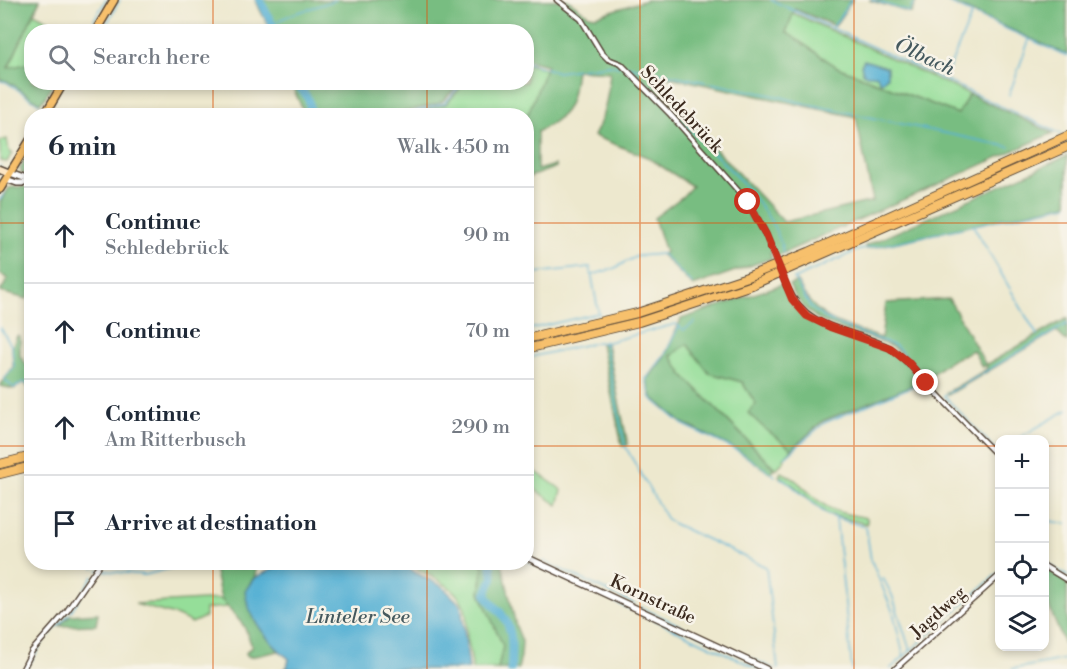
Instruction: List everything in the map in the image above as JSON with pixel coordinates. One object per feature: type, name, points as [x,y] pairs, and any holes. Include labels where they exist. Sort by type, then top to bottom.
[{"type":"highway","points":[[534,337],[637,313],[747,277],[809,252],[1064,137]]},
{"type":"highway","points":[[534,347],[639,322],[752,285],[1067,147]]},
{"type":"highway","points":[[0,464],[24,458]]},
{"type":"highway","points":[[0,474],[24,468]]},
{"type":"main road","points":[[100,24],[114,0]]},
{"type":"main road","points":[[49,108],[59,90]]},
{"type":"main road","points":[[0,189],[24,149]]},
{"type":"main road","points":[[0,169],[6,176]]},
{"type":"street","name":"Schledebrück","points":[[557,0],[581,19],[601,52],[608,59],[621,64],[662,105],[748,202],[766,235],[792,299],[807,316],[830,327],[890,348],[995,454]]},
{"type":"street","points":[[6,176],[24,180]]},
{"type":"street","name":"Kornstraße","points":[[534,561],[766,669]]},
{"type":"street","points":[[1049,569],[1067,580]]},
{"type":"street","points":[[23,669],[32,651],[67,611],[96,570]]},
{"type":"street","name":"Jagdweg","points":[[896,669],[995,579]]},
{"type":"green space","points":[[0,0],[40,0],[29,24],[24,24],[24,34],[8,68],[24,65],[24,90],[50,90],[40,103],[7,81],[0,80]]},
{"type":"green space","points":[[255,0],[568,0],[589,15],[596,16],[646,0],[852,0],[835,26],[795,9],[786,32],[837,67],[958,114],[969,94],[1053,133],[777,256],[774,250],[770,252],[772,258],[693,286],[662,255],[665,252],[654,218],[683,196],[692,186],[647,157],[594,136],[605,105],[610,72],[576,70],[573,92],[567,108],[557,120],[537,132],[537,170],[555,165],[556,167],[534,175],[534,108],[530,108],[547,65],[534,62],[534,24],[267,24]],"holes":[[[660,75],[856,117],[873,201],[784,222],[655,85]]]},
{"type":"green space","points":[[869,0],[917,0],[911,13]]},
{"type":"green space","points":[[945,0],[1067,0],[1067,55]]},
{"type":"green space","points":[[34,13],[56,24],[29,24]]},
{"type":"green space","points":[[793,13],[969,94],[958,114],[837,67],[786,32]]},
{"type":"green space","points":[[24,35],[24,65],[8,69]]},
{"type":"green space","points":[[534,66],[546,69],[530,108],[433,108],[446,104],[459,90],[534,90]]},
{"type":"green space","points":[[294,90],[453,90],[443,101],[421,108],[302,108]]},
{"type":"green space","points":[[7,139],[9,151],[12,153],[7,162],[0,161],[0,141]]},
{"type":"green space","points":[[1067,156],[1067,204],[867,249],[865,246]]},
{"type":"green space","points":[[24,161],[24,174],[20,169]]},
{"type":"green space","points":[[24,187],[24,298],[0,292],[8,279],[0,274],[0,202],[9,188]]},
{"type":"green space","points":[[797,282],[813,306],[822,314],[843,325],[881,338],[886,303],[949,299],[986,365],[982,367],[973,350],[948,362],[926,379],[892,347],[821,321],[809,312],[789,285]]},
{"type":"green space","points":[[783,284],[799,309],[808,317],[828,329],[893,353],[910,368],[921,382],[823,421],[792,449],[748,413],[756,404],[742,382],[709,373],[687,344],[671,356],[683,375],[774,468],[770,473],[737,450],[681,422],[652,397],[647,380],[665,356],[681,319]]},
{"type":"green space","points":[[1067,318],[1067,342],[1056,331],[948,395],[946,393],[987,369],[986,365]]},
{"type":"green space","points":[[17,336],[20,337],[20,356],[24,361],[24,382],[14,389],[0,386],[13,367],[12,347]]},
{"type":"green space","points":[[601,344],[607,344],[628,445],[622,446]]},
{"type":"green space","points":[[687,344],[709,372],[742,382],[756,404],[749,413],[792,449],[776,469],[683,375],[671,356]]},
{"type":"green space","points":[[534,470],[562,490],[558,505],[534,489]]},
{"type":"green space","points":[[781,472],[794,479],[826,506],[841,513],[867,518],[867,524],[827,514],[779,476]]},
{"type":"green space","points":[[214,570],[256,570],[250,583],[252,617],[279,651],[250,657],[245,654],[252,646],[244,626],[221,599]]},
{"type":"green space","points":[[421,570],[483,570],[480,593],[503,646],[498,669],[472,669],[463,604],[451,589]]},
{"type":"green space","points":[[483,570],[504,570],[516,626],[522,641],[518,669],[498,669],[503,646],[480,593]]},
{"type":"green space","points":[[1049,571],[1067,582],[1067,651],[1049,607]]},
{"type":"green space","points":[[221,599],[228,607],[205,609],[205,617],[192,623],[178,616],[135,604]]},
{"type":"green space","points":[[98,613],[96,625],[60,626],[70,615]]},
{"type":"water","points":[[864,60],[887,67],[887,77],[882,82],[879,81],[877,75],[863,73],[861,65]]},
{"type":"water","name":"Linteler See","points":[[270,570],[412,570],[442,586],[461,605],[469,669],[284,669],[289,659],[260,629],[250,611],[245,591],[254,578]]},
{"type":"waterway","points":[[94,20],[106,0]]},
{"type":"waterway","points":[[106,24],[120,0]]},
{"type":"waterway","points":[[260,0],[272,24]]},
{"type":"waterway","points":[[272,24],[290,15],[336,0]]},
{"type":"waterway","name":"Ölbach","points":[[771,0],[1061,134]]},
{"type":"waterway","points":[[833,27],[851,0]]},
{"type":"waterway","points":[[872,0],[909,12],[916,0]]},
{"type":"waterway","points":[[942,0],[1067,56]]},
{"type":"waterway","points":[[949,69],[972,14]]},
{"type":"waterway","points":[[1009,95],[1029,40]]},
{"type":"waterway","points":[[534,64],[558,72],[609,65],[620,67]]},
{"type":"waterway","points":[[625,66],[1010,147]]},
{"type":"waterway","points":[[628,67],[723,162],[755,199],[778,236],[783,253]]},
{"type":"waterway","points":[[0,81],[6,82],[39,104]]},
{"type":"waterway","points":[[302,90],[309,100],[310,108]]},
{"type":"waterway","points":[[428,108],[445,103],[456,90]]},
{"type":"waterway","points":[[0,200],[5,192]]},
{"type":"waterway","points":[[932,384],[896,346],[837,324],[811,308],[794,279],[856,251],[1067,205]]},
{"type":"waterway","points":[[974,227],[1037,335]]},
{"type":"waterway","points":[[592,275],[615,268],[637,256],[662,254],[692,284]]},
{"type":"waterway","points":[[534,273],[590,267],[599,315]]},
{"type":"waterway","points":[[534,328],[598,313]]},
{"type":"waterway","points":[[534,356],[598,342],[604,343],[676,324],[684,330],[695,322]]},
{"type":"waterway","points":[[944,396],[1067,324]]},
{"type":"waterway","points":[[679,326],[664,356],[646,379],[651,398],[682,424],[738,451],[775,476]]},
{"type":"waterway","points":[[0,327],[12,347],[14,367],[4,379],[14,388],[24,382]]},
{"type":"waterway","points":[[604,341],[625,446],[666,518],[672,523],[766,567],[778,669]]},
{"type":"waterway","points":[[785,457],[824,423],[923,382]]},
{"type":"waterway","points":[[944,396],[995,449]]},
{"type":"waterway","points":[[1024,435],[1067,410]]},
{"type":"waterway","points":[[780,478],[827,515],[866,527],[871,560],[893,612],[904,657]]},
{"type":"waterway","points":[[836,519],[852,669]]},
{"type":"waterway","points":[[1049,521],[1067,524]]},
{"type":"waterway","points":[[543,561],[635,604]]},
{"type":"waterway","points":[[534,565],[632,610]]},
{"type":"waterway","points":[[1049,565],[1067,576]]},
{"type":"waterway","points":[[98,570],[145,575],[164,570]]},
{"type":"waterway","points":[[492,570],[493,578],[486,594],[501,613],[508,627],[511,640],[511,669]]},
{"type":"waterway","points":[[71,611],[93,576]]},
{"type":"waterway","points":[[890,669],[995,576]]},
{"type":"waterway","points":[[883,578],[892,595],[910,650]]},
{"type":"waterway","points":[[640,607],[774,669]]},
{"type":"waterway","points":[[640,613],[759,669]]},
{"type":"waterway","points":[[26,669],[44,640],[69,614]]},
{"type":"waterway","points":[[1012,669],[1066,659]]},
{"type":"route","points":[[748,202],[766,235],[792,299],[807,316],[830,327],[890,348],[908,362],[926,383]]}]
